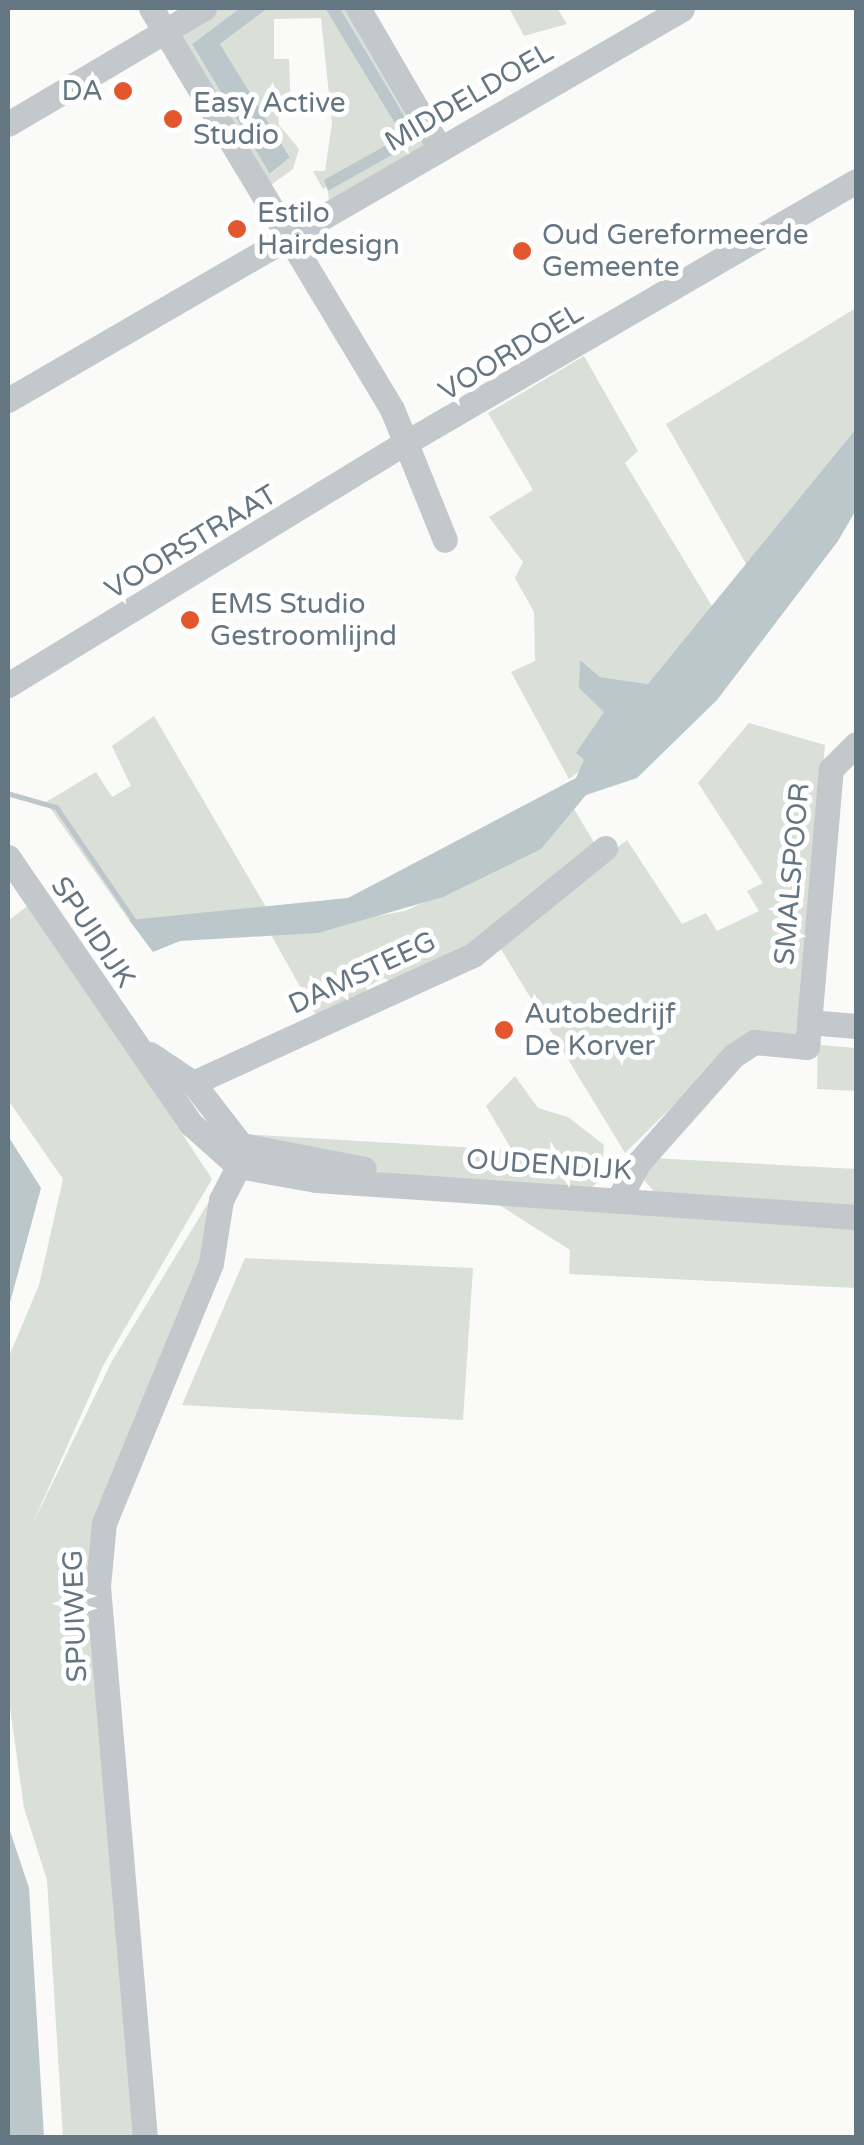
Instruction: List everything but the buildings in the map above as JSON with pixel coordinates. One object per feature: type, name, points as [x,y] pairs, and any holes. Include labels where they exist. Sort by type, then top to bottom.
[{"type":"street","points":[[8,124],[78,82],[158,19],[204,8]]},
{"type":"street","points":[[358,8],[440,149]]},
{"type":"street","name":"MIDDELDOEL","points":[[8,400],[682,8]]},
{"type":"street","points":[[158,19],[392,409],[400,446],[445,540]]},
{"type":"street","name":"VOORDOEL","points":[[400,446],[856,181]]},
{"type":"street","name":"VOORSTRAAT","points":[[8,685],[400,446]]},
{"type":"street","name":"SMALSPOOR","points":[[809,1022],[831,769],[856,744]]},
{"type":"street","name":"DAMSTEEG","points":[[193,1083],[472,955],[605,848]]},
{"type":"street","name":"SPUIDIJK","points":[[8,857],[129,1039]]},
{"type":"street","points":[[618,1200],[638,1162],[733,1056],[754,1042],[806,1047],[809,1022],[856,1026]]},
{"type":"street","points":[[129,1039],[193,1083],[241,1145],[364,1169],[388,1185]]},
{"type":"street","points":[[129,1039],[191,1124],[238,1166]]},
{"type":"street","name":"OUDENDIJK","points":[[238,1166],[388,1185],[856,1216]]},
{"type":"street","name":"SPUIWEG","points":[[145,2138],[98,1586],[104,1523],[211,1263],[220,1200],[238,1166]]},
{"type":"shaded area","points":[[216,8],[240,8],[192,44],[271,174],[290,156],[220,44],[268,8],[325,8],[397,127],[395,141],[323,189],[313,171],[325,171],[332,123],[321,18],[274,19],[274,59],[289,59],[291,112],[278,113],[279,125],[299,149],[293,169],[268,187],[182,48],[182,30]]},
{"type":"shaded area","points":[[240,8],[268,8],[220,44],[290,157],[270,174],[192,44]]},
{"type":"shaded area","points":[[325,8],[340,8],[413,131],[410,145],[328,191],[324,180],[394,141],[397,127]]},
{"type":"shaded area","points":[[340,8],[355,8],[426,144],[329,203],[328,191],[410,145],[413,132]]},
{"type":"shaded area","points":[[509,8],[557,8],[567,24],[524,36]]},
{"type":"shaded area","points":[[856,308],[856,429],[749,569],[666,424]]},
{"type":"shaded area","points":[[584,356],[638,451],[625,463],[715,611],[648,684],[600,677],[580,660],[605,712],[584,768],[569,779],[511,672],[535,661],[534,612],[515,578],[523,562],[489,517],[533,490],[488,413]]},
{"type":"shaded area","points":[[856,429],[856,510],[838,541],[717,700],[637,778],[586,795],[541,849],[443,897],[318,933],[180,941],[153,952],[129,920],[348,898],[576,778],[584,760],[576,753],[604,712],[579,688],[580,660],[600,677],[648,684]]},
{"type":"shaded area","points":[[154,716],[267,909],[129,920],[46,802],[96,772],[112,797],[131,786],[112,746]]},
{"type":"shaded area","points":[[749,723],[825,745],[798,1034],[749,1031],[625,1153],[496,941],[627,840],[682,924],[706,913],[717,931],[759,911],[747,891],[763,883],[698,783]]},
{"type":"shaded area","points":[[574,809],[598,849],[466,953],[396,984],[384,978],[366,987],[370,996],[319,1020],[271,935],[405,911],[540,849]]},
{"type":"shaded area","points":[[30,904],[212,1179],[104,1364],[31,1527],[112,1361],[213,1195],[211,1236],[104,1509],[140,2137],[63,2137],[47,1880],[24,1808],[8,1693],[8,1359],[39,1285],[63,1179],[8,1100],[8,921]]},
{"type":"shaded area","points":[[818,1031],[821,1045],[856,1048],[856,1091],[817,1089]]},
{"type":"shaded area","points":[[515,1076],[538,1108],[568,1117],[604,1145],[601,1180],[592,1187],[391,1175],[241,1134],[512,1150],[486,1106]]},
{"type":"shaded area","points":[[8,1136],[41,1188],[8,1310]]},
{"type":"shaded area","points":[[652,1158],[856,1169],[856,1208],[655,1193],[641,1176]]},
{"type":"shaded area","points":[[498,1204],[856,1225],[856,1288],[569,1274],[570,1250]]},
{"type":"shaded area","points":[[245,1258],[473,1268],[463,1420],[182,1405]]},
{"type":"shaded area","points":[[8,1825],[29,1888],[44,2137],[8,2137]]},
{"type":"waterway","points":[[10,794],[56,807],[134,921]]},
{"type":"place","name":"DA","points":[[123,91]]},
{"type":"place","name":"Easy Active Studio","points":[[173,119]]},
{"type":"place","name":"Estilo Hairdesign","points":[[237,229]]},
{"type":"place","name":"Oud Gereformeerde Gemeente","points":[[522,251]]},
{"type":"place","name":"EMS Studio Gestroomlijnd","points":[[190,620]]},
{"type":"place","name":"Autobedrijf De Korver","points":[[504,1030]]}]
